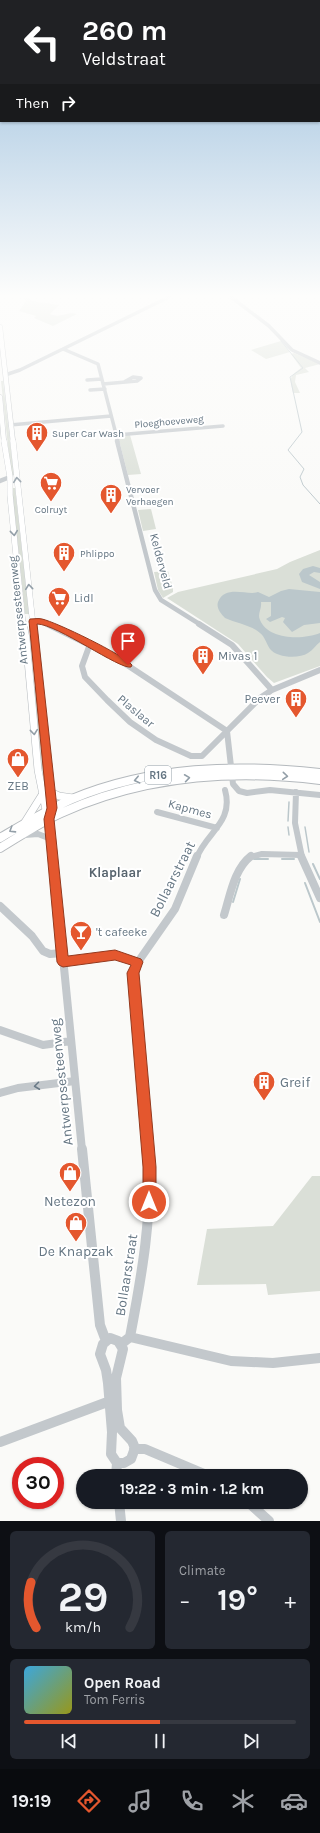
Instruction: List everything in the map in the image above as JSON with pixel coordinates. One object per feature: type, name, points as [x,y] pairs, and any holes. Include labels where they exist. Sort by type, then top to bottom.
[{"type":"highway","name":"R16","points":[[0,838],[25,822],[49,813],[139,787],[231,771],[277,768],[320,773]]},
{"type":"highway","name":"R16","points":[[0,848],[19,836],[49,813],[75,798],[149,777],[190,770],[231,771],[320,780]]},
{"type":"main road","name":"Antwerpsesteenweg","points":[[4,368],[7,381],[10,425],[49,777],[49,813]]},
{"type":"main road","points":[[0,374],[5,375]]},
{"type":"main road","points":[[0,379],[4,378],[7,381]]},
{"type":"main road","name":"Antwerpsesteenweg","points":[[0,397],[6,480],[21,616],[26,638],[42,795],[49,813]]},
{"type":"main road","points":[[21,616],[27,620],[32,618]]},
{"type":"main road","points":[[30,681],[32,683],[38,681]]},
{"type":"main road","points":[[50,792],[59,796],[75,798]]},
{"type":"main road","points":[[25,822],[42,795]]},
{"type":"street","points":[[5,375],[23,368]]},
{"type":"street","name":"Kelderveld","points":[[99,368],[155,590],[161,600],[170,607],[232,644],[272,690]]},
{"type":"street","points":[[88,380],[102,379]]},
{"type":"street","points":[[103,384],[124,382]]},
{"type":"street","points":[[90,390],[105,389]]},
{"type":"street","points":[[10,425],[111,416]]},
{"type":"street","name":"Ploeghoeveweg","points":[[116,435],[223,426]]},
{"type":"street","points":[[32,618],[90,644],[128,665],[227,730],[231,771],[235,788],[243,792],[255,793],[270,790],[320,795]]},
{"type":"street","name":"Plaslaar","points":[[90,644],[82,666],[85,677],[143,733],[176,751],[196,758],[202,756],[254,703],[272,690],[320,670]]},
{"type":"street","name":"Bollaarstraat","points":[[130,1337],[144,1255],[149,1202],[149,1167],[133,973],[138,962],[175,909],[196,855],[226,814],[227,797],[225,790]]},
{"type":"street","points":[[296,792],[295,823],[301,855],[320,898]]},
{"type":"street","name":"Kapmes","points":[[156,812],[217,828]]},
{"type":"street","name":"Antwerpsesteenweg","points":[[49,813],[100,1325],[106,1341]]},
{"type":"street","points":[[19,836],[38,833],[45,834],[51,839]]},
{"type":"street","points":[[224,915],[240,866],[247,858],[260,855],[301,855]]},
{"type":"street","points":[[0,906],[32,936],[43,950],[50,954],[62,953]]},
{"type":"street","points":[[63,962],[115,955],[138,962]]},
{"type":"street","points":[[0,1030],[43,1045],[71,1041]]},
{"type":"street","points":[[0,1093],[18,1088],[76,1081]]},
{"type":"street","points":[[121,1344],[130,1337],[231,1361],[273,1363],[320,1358]]},
{"type":"street","points":[[117,1463],[124,1463],[128,1461],[131,1458],[134,1449],[130,1438],[121,1429],[118,1418],[117,1372],[123,1352],[121,1344],[118,1340],[112,1338],[106,1341],[101,1347],[100,1354],[106,1370],[110,1401],[112,1432],[110,1450],[117,1463],[117,1469]]},
{"type":"street","points":[[0,1442],[110,1401]]},
{"type":"street","points":[[134,1449],[145,1450],[192,1469]]},
{"type":"street","points":[[120,1509],[121,1521]]},
{"type":"street","points":[[256,1509],[269,1521]]},
{"type":"shaded area","points":[[301,368],[305,368],[309,372],[296,375],[295,382],[300,393],[293,393],[291,379],[292,376]]},
{"type":"shaded area","points":[[1,381],[3,381],[14,475],[11,475]]},
{"type":"shaded area","points":[[130,435],[141,474],[128,475],[118,436]]},
{"type":"shaded area","points":[[12,488],[15,488],[29,614],[25,614]]},
{"type":"shaded area","points":[[151,509],[156,529],[143,531],[138,510]]},
{"type":"shaded area","points":[[320,550],[320,666],[274,683],[238,644],[167,598],[178,592],[277,569]]},
{"type":"shaded area","points":[[313,566],[320,568],[320,573],[314,572],[309,575],[320,582],[320,589],[302,582],[299,574],[303,569]]},
{"type":"shaded area","points":[[168,571],[173,592],[163,598],[158,590],[154,572]]},
{"type":"shaded area","points":[[289,589],[320,592],[320,623],[304,625],[292,632],[283,622],[285,618],[282,617],[270,622],[266,619],[271,616],[271,602],[261,602],[259,618],[264,627],[278,635],[287,637],[305,637],[320,633],[320,642],[310,652],[304,655],[288,657],[273,652],[260,633],[248,626],[225,618],[218,609],[218,602],[226,593],[258,592],[269,597]]},
{"type":"shaded area","points":[[36,686],[48,800],[46,801],[43,772],[40,767],[33,687]]},
{"type":"shaded area","points":[[312,1176],[320,1176],[320,1291],[268,1295],[266,1284],[197,1285],[207,1229],[273,1226]]},
{"type":"waterway","points":[[303,368],[290,377],[302,432],[288,450],[304,469],[300,477],[303,485],[320,504]]},
{"type":"waterway","points":[[288,821],[289,802]]},
{"type":"waterway","points":[[288,827],[289,835]]},
{"type":"waterway","points":[[305,827],[309,852]]},
{"type":"waterway","points":[[254,859],[268,859]]},
{"type":"waterway","points":[[282,859],[294,859]]},
{"type":"waterway","points":[[313,864],[320,879]]},
{"type":"waterway","points":[[233,902],[240,879]]},
{"type":"waterway","points":[[305,883],[320,922]]},
{"type":"place","name":"Super Car Wash","points":[[37,452]]},
{"type":"place","name":"Colruyt","points":[[51,502]]},
{"type":"place","name":"Vervoer Verhaegen","points":[[111,514]]},
{"type":"place","name":"Phlippo","points":[[64,572]]},
{"type":"place","name":"Lidl","points":[[59,618]]},
{"type":"place","name":"Mivas 1","points":[[203,676]]},
{"type":"place","name":"Peever","points":[[296,718]]},
{"type":"place","name":"ZEB","points":[[18,778]]},
{"type":"place","name":"'t cafeeke","points":[[81,952]]},
{"type":"place","name":"Greif","points":[[264,1102]]},
{"type":"place","name":"Netezon","points":[[70,1192]]},
{"type":"place","name":"De Knapzak","points":[[76,1242]]},
{"type":"district","name":"Klaplaar","points":[[115,872]]},
{"type":"route","points":[[128,665],[62,630],[40,621],[32,621],[52,808],[49,819],[52,862],[63,962],[115,955],[138,962],[133,973],[149,1167],[149,1202]]}]
